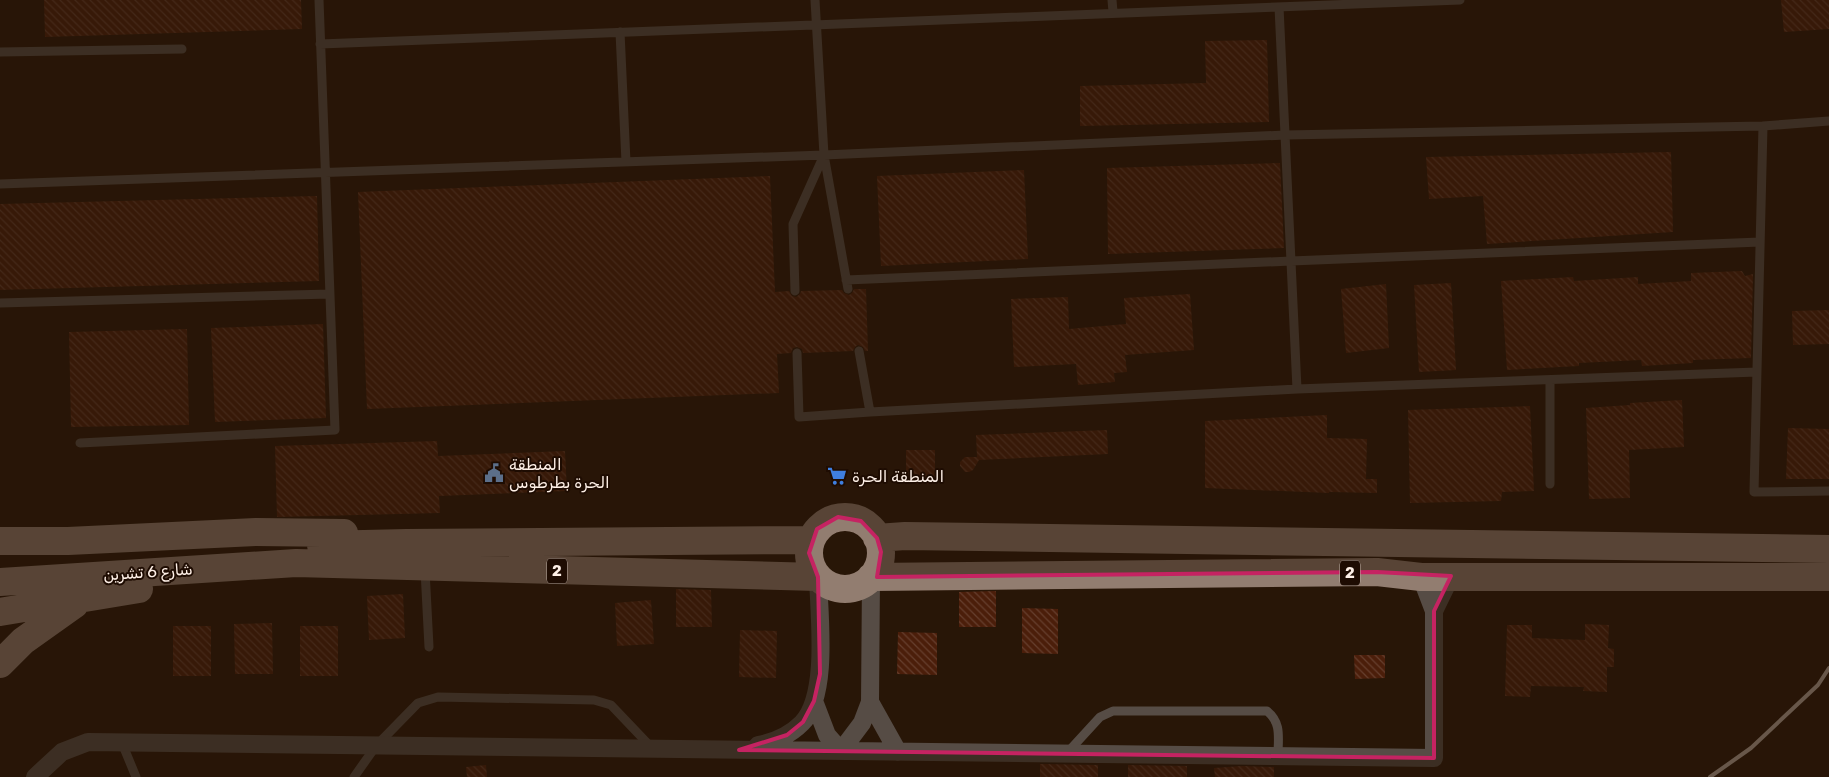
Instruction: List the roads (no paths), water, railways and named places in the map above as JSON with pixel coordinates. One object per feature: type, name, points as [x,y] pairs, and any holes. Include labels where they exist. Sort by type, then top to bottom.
[{"type":"main road","points":[[838,517],[850,517],[861,521],[871,528],[877,538],[880,552],[878,565],[871,577],[860,586],[849,589],[827,584],[818,577],[811,566],[809,553],[811,540],[817,529],[826,522],[838,517]]},
{"type":"main road","points":[[0,522],[38,540]]},
{"type":"main road","points":[[0,541],[68,541],[298,531],[385,536],[413,559]]},
{"type":"main road","points":[[877,538],[905,536],[1829,549]]},
{"type":"main road","points":[[296,554],[413,559],[811,540]]},
{"type":"main road","name":"شارع 6 تشرين","points":[[0,564],[296,554]]},
{"type":"main road","name":"شارع 6 تشرين","points":[[0,582],[296,554]]},
{"type":"main road","points":[[0,612],[153,587],[294,578],[413,559]]},
{"type":"main road","name":"2","points":[[413,559],[818,577]]},
{"type":"main road","name":"2","points":[[871,577],[1367,572],[1421,577],[1829,578]]},
{"type":"main road","points":[[0,664],[23,641],[82,600]]},
{"type":"street","points":[[1434,611],[1451,576]]},
{"type":"street","points":[[739,750],[766,744],[787,735],[803,722],[814,701],[820,674],[818,577]]},
{"type":"street","points":[[840,751],[862,723],[870,702],[871,577]]},
{"type":"street","points":[[35,777],[62,752],[88,742],[1434,758],[1434,611],[1421,577]]},
{"type":"street","points":[[814,701],[827,735],[840,751]]},
{"type":"street","points":[[870,702],[898,752]]},
{"type":"lane","points":[[80,444],[335,430],[319,0]]},
{"type":"lane","points":[[815,0],[824,155],[847,285],[1291,260],[1760,242]]},
{"type":"lane","points":[[1112,0],[1113,12]]},
{"type":"lane","points":[[320,44],[1460,0]]},
{"type":"lane","points":[[1279,7],[1297,389]]},
{"type":"lane","points":[[620,32],[626,162]]},
{"type":"lane","points":[[0,52],[182,49]]},
{"type":"lane","points":[[0,184],[824,155],[1285,135],[1763,126],[1829,121]]},
{"type":"lane","points":[[1763,126],[1754,492],[1829,491]]},
{"type":"lane","points":[[795,291],[793,224],[824,155]]},
{"type":"lane","points":[[0,303],[330,294]]},
{"type":"lane","points":[[859,351],[870,412]]},
{"type":"lane","points":[[797,353],[799,418],[870,412],[1297,389],[1757,372]]},
{"type":"lane","points":[[1550,380],[1550,484]]},
{"type":"lane","points":[[413,559],[429,647]]},
{"type":"lane","points":[[354,777],[376,746],[418,703],[438,697],[594,700],[610,705],[653,749]]},
{"type":"lane","points":[[1067,754],[1100,717],[1113,712],[1267,710],[1278,724],[1278,756]]},
{"type":"lane","points":[[122,743],[136,777]]},
{"type":"railway","points":[[1710,777],[1751,748],[1818,685],[1829,668]]},
{"type":"place","name":"المنطقة الحرة بطرطوس","points":[[494,473]]},
{"type":"place","name":"المنطقة الحرة","points":[[837,476]]}]
